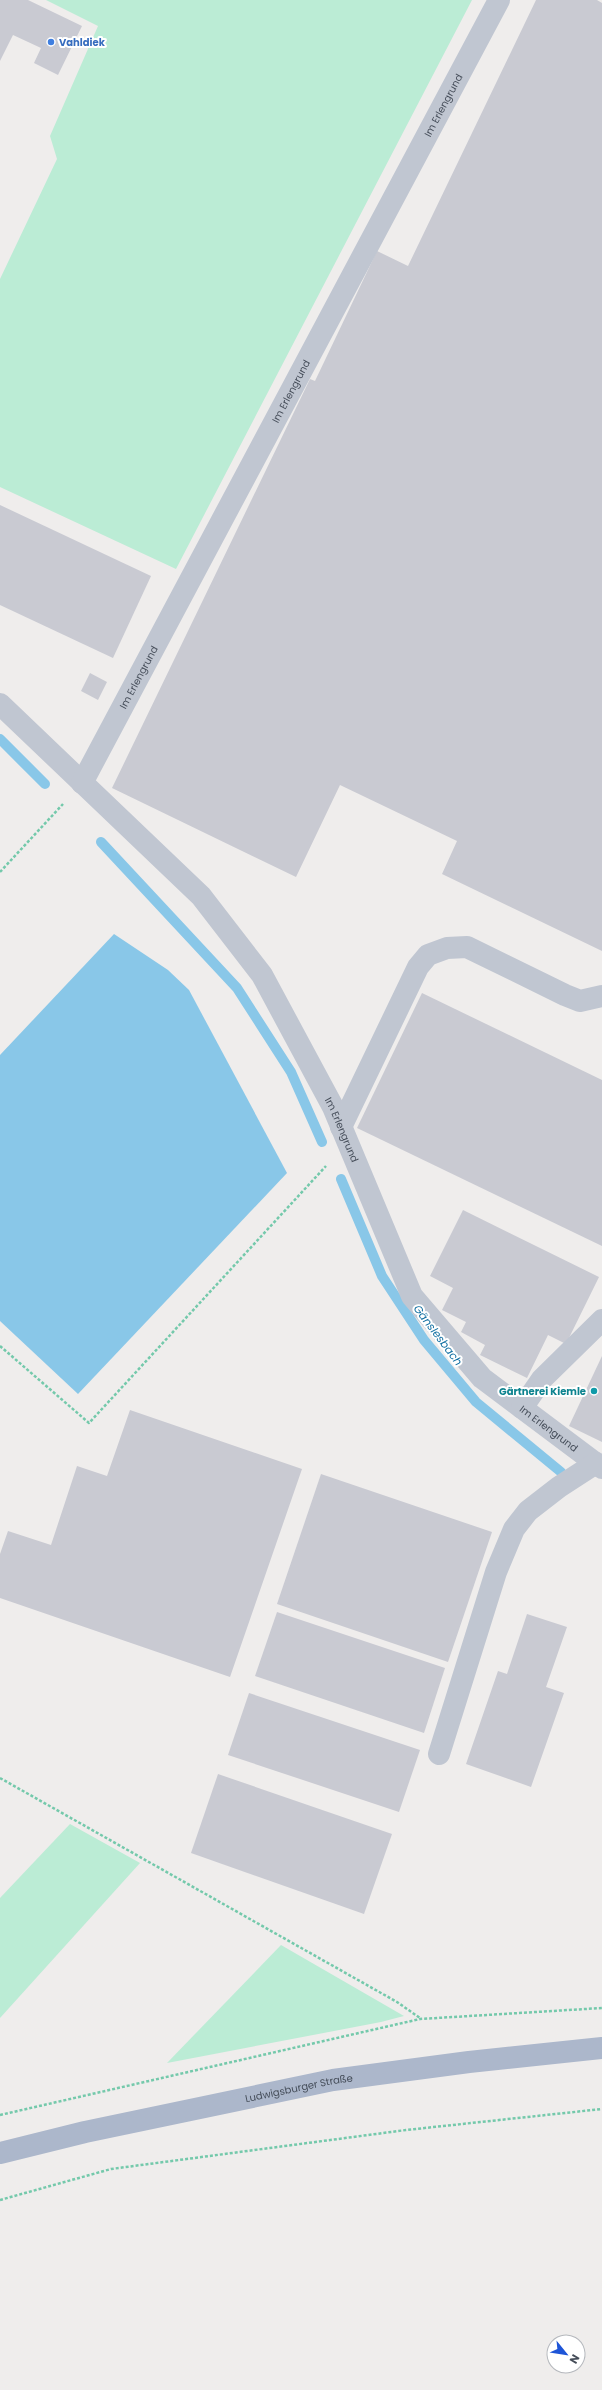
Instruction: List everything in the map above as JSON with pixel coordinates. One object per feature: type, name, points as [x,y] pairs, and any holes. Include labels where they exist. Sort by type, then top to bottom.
[{"type":"main road","name":"Ludwigsburger Straße","points":[[0,2153],[84,2132],[333,2080],[469,2062],[602,2048]]},
{"type":"lane","name":"Im Erlengrund","points":[[82,783],[499,0]]},
{"type":"lane","name":"Im Erlengrund","points":[[0,704],[201,896],[262,974],[333,1107],[412,1296],[482,1378],[599,1465]]},
{"type":"lane","points":[[344,1135],[418,967],[428,955],[447,948],[467,947],[565,996],[580,1001],[602,996]]},
{"type":"lane","points":[[522,1408],[542,1379],[602,1320]]},
{"type":"lane","points":[[439,1754],[496,1572],[514,1529],[528,1511],[559,1487],[599,1465]]},
{"type":"path","points":[[0,872],[82,783]]},
{"type":"path","points":[[0,1346],[89,1424],[344,1135]]},
{"type":"path","points":[[0,1778],[397,2002],[420,2019]]},
{"type":"path","points":[[0,2115],[420,2019],[602,2008]]},
{"type":"path","points":[[0,2200],[111,2169],[406,2130],[602,2109]]},
{"type":"green space","points":[[46,0],[472,0],[176,569],[0,487],[0,279],[57,159],[50,136],[98,26]]},
{"type":"green space","points":[[70,1824],[140,1863],[0,2018],[0,1898]]},
{"type":"green space","points":[[281,1945],[404,2016],[381,2022],[167,2063]]},
{"type":"water","points":[[114,934],[168,970],[189,990],[287,1173],[78,1394],[0,1321],[0,1055]]},
{"type":"building","name":"Vahldiek","points":[[0,0],[28,0],[82,26],[58,75],[34,63],[41,48],[13,35],[0,61]]},
{"type":"building","points":[[536,0],[597,0],[602,3],[602,951],[442,874],[457,841],[340,785],[296,877],[112,788],[310,379],[315,381],[377,251],[408,266]]},
{"type":"building","points":[[0,505],[151,576],[113,658],[0,605]]},
{"type":"building","points":[[90,673],[107,682],[98,700],[81,691]]},
{"type":"building","points":[[422,993],[602,1080],[602,1246],[357,1128]]},
{"type":"building","points":[[463,1210],[599,1277],[566,1344],[548,1335],[527,1378],[480,1355],[485,1345],[461,1332],[466,1322],[442,1310],[453,1288],[430,1276]]},
{"type":"building","name":"Gärtnerei Kiemle","points":[[602,1356],[602,1442],[569,1426]]},
{"type":"building","points":[[130,1410],[302,1469],[230,1677],[0,1598],[0,1554],[8,1531],[51,1545],[77,1466],[107,1476]]},
{"type":"building","points":[[321,1474],[492,1532],[448,1662],[277,1604]]},
{"type":"building","points":[[277,1612],[445,1668],[424,1733],[255,1676]]},
{"type":"building","points":[[527,1614],[567,1627],[546,1687],[564,1693],[531,1787],[466,1764],[498,1671],[507,1674]]},
{"type":"building","points":[[249,1693],[420,1750],[399,1812],[228,1755]]},
{"type":"building","points":[[218,1774],[392,1834],[364,1914],[191,1853]]},
{"type":"waterway","points":[[0,739],[45,784]]},
{"type":"waterway","points":[[101,842],[237,988],[291,1072],[322,1142]]},
{"type":"waterway","name":"Gänslesbach","points":[[341,1179],[382,1276],[424,1340],[476,1402],[561,1472]]},
{"type":"place","name":"Vahldiek","points":[[51,42]]},
{"type":"place","name":"Gärtnerei Kiemle","points":[[594,1391]]}]
